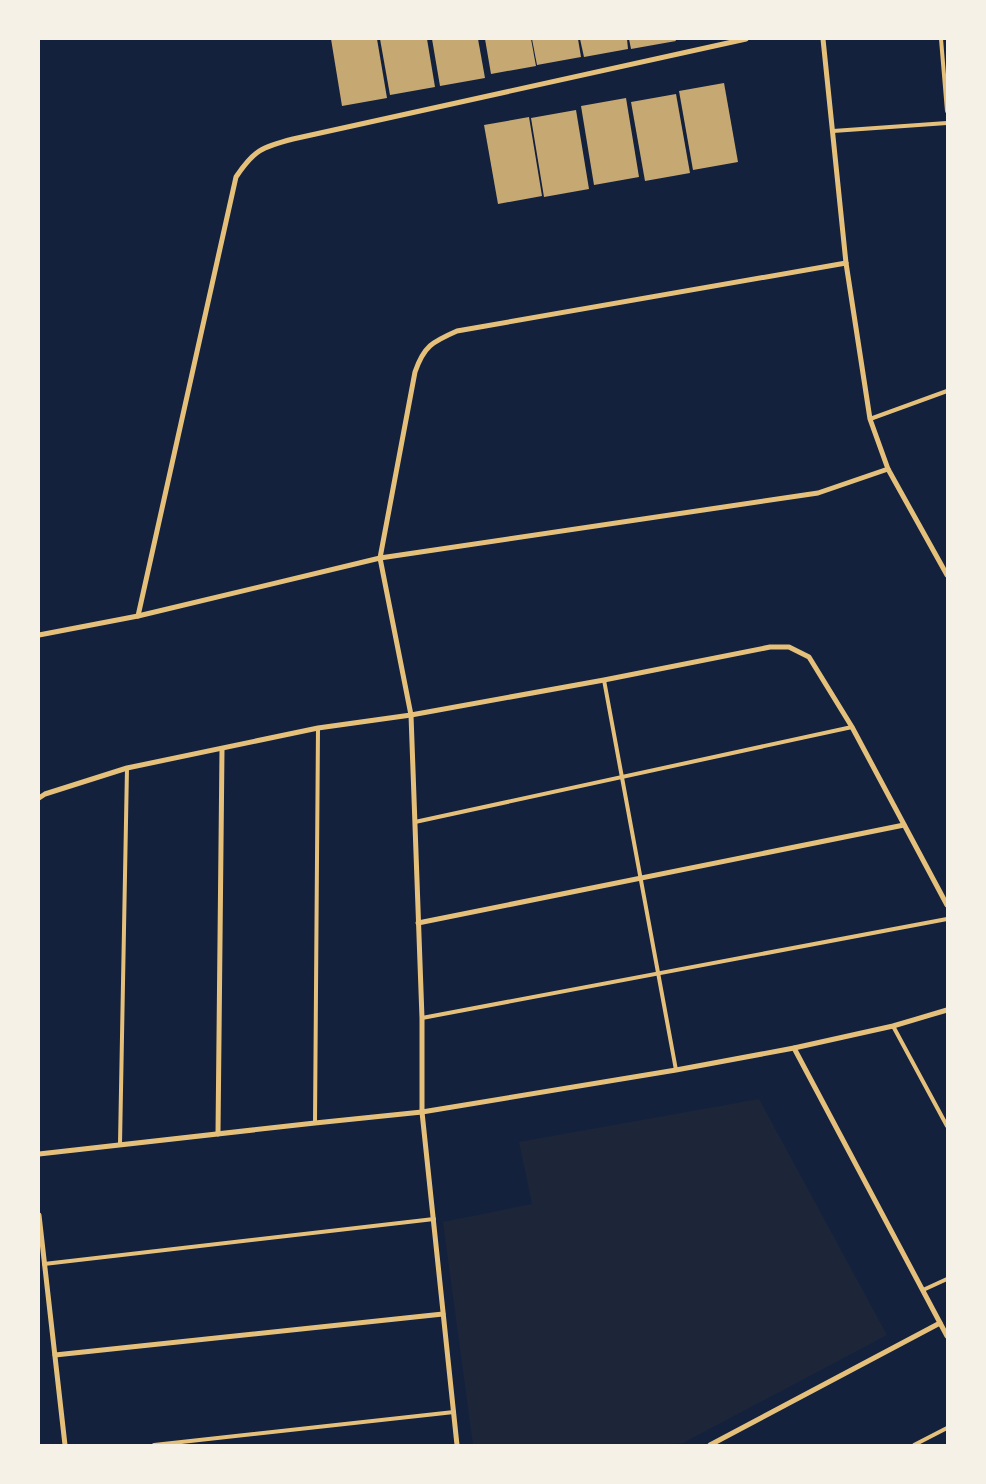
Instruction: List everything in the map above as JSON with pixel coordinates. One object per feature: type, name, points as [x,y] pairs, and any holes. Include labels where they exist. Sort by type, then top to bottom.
[{"type":"street","points":[[138,616],[236,177],[249,159],[268,146],[293,139],[746,39]]},
{"type":"street","points":[[823,39],[846,263],[870,419],[888,469],[947,575]]},
{"type":"street","points":[[457,1445],[422,1112],[422,1018],[411,716],[380,558],[414,372],[421,354],[437,340],[457,331],[846,263]]},
{"type":"street","points":[[39,635],[138,616],[380,558],[818,493],[888,469]]},
{"type":"street","points":[[39,798],[45,794],[127,768],[318,728],[411,716],[770,647],[789,647],[810,658],[852,727],[947,905]]},
{"type":"street","points":[[218,1134],[222,749]]},
{"type":"street","points":[[418,923],[904,825]]},
{"type":"street","points":[[39,1154],[422,1112],[676,1070],[794,1048],[893,1026],[947,1010]]},
{"type":"street","points":[[794,1048],[947,1336]]},
{"type":"street","points":[[39,1215],[65,1445]]},
{"type":"street","points":[[55,1355],[443,1314]]},
{"type":"street","points":[[710,1445],[940,1323]]},
{"type":"lane","points":[[941,39],[947,111]]},
{"type":"lane","points":[[833,131],[947,123]]},
{"type":"lane","points":[[870,419],[947,391]]},
{"type":"lane","points":[[604,680],[676,1070]]},
{"type":"lane","points":[[415,822],[852,727]]},
{"type":"lane","points":[[315,1123],[318,728]]},
{"type":"lane","points":[[120,1144],[127,768]]},
{"type":"lane","points":[[422,1018],[947,919]]},
{"type":"lane","points":[[893,1026],[947,1126]]},
{"type":"lane","points":[[44,1264],[434,1219]]},
{"type":"lane","points":[[923,1290],[947,1279]]},
{"type":"lane","points":[[154,1445],[454,1412]]},
{"type":"lane","points":[[914,1445],[947,1428]]},
{"type":"shaded area","points":[[759,1099],[887,1335],[683,1443],[657,1445],[473,1445],[443,1222],[532,1204],[519,1142]]},
{"type":"building","points":[[331,39],[377,39],[387,98],[342,106]]},
{"type":"building","points":[[380,39],[427,39],[435,87],[390,95]]},
{"type":"building","points":[[432,39],[478,39],[485,78],[440,86]]},
{"type":"building","points":[[485,39],[531,39],[536,66],[491,74]]},
{"type":"building","points":[[532,39],[578,39],[581,57],[537,65]]},
{"type":"building","points":[[580,39],[627,39],[628,49],[584,57]]},
{"type":"building","points":[[629,39],[675,39],[676,41],[631,49]]},
{"type":"building","points":[[724,83],[738,162],[693,170],[679,91]]},
{"type":"building","points":[[676,94],[690,173],[645,181],[631,102]]},
{"type":"building","points":[[626,98],[639,177],[594,185],[581,106]]},
{"type":"building","points":[[576,110],[589,189],[544,197],[531,118]]},
{"type":"building","points":[[529,117],[542,196],[498,204],[484,125]]}]
